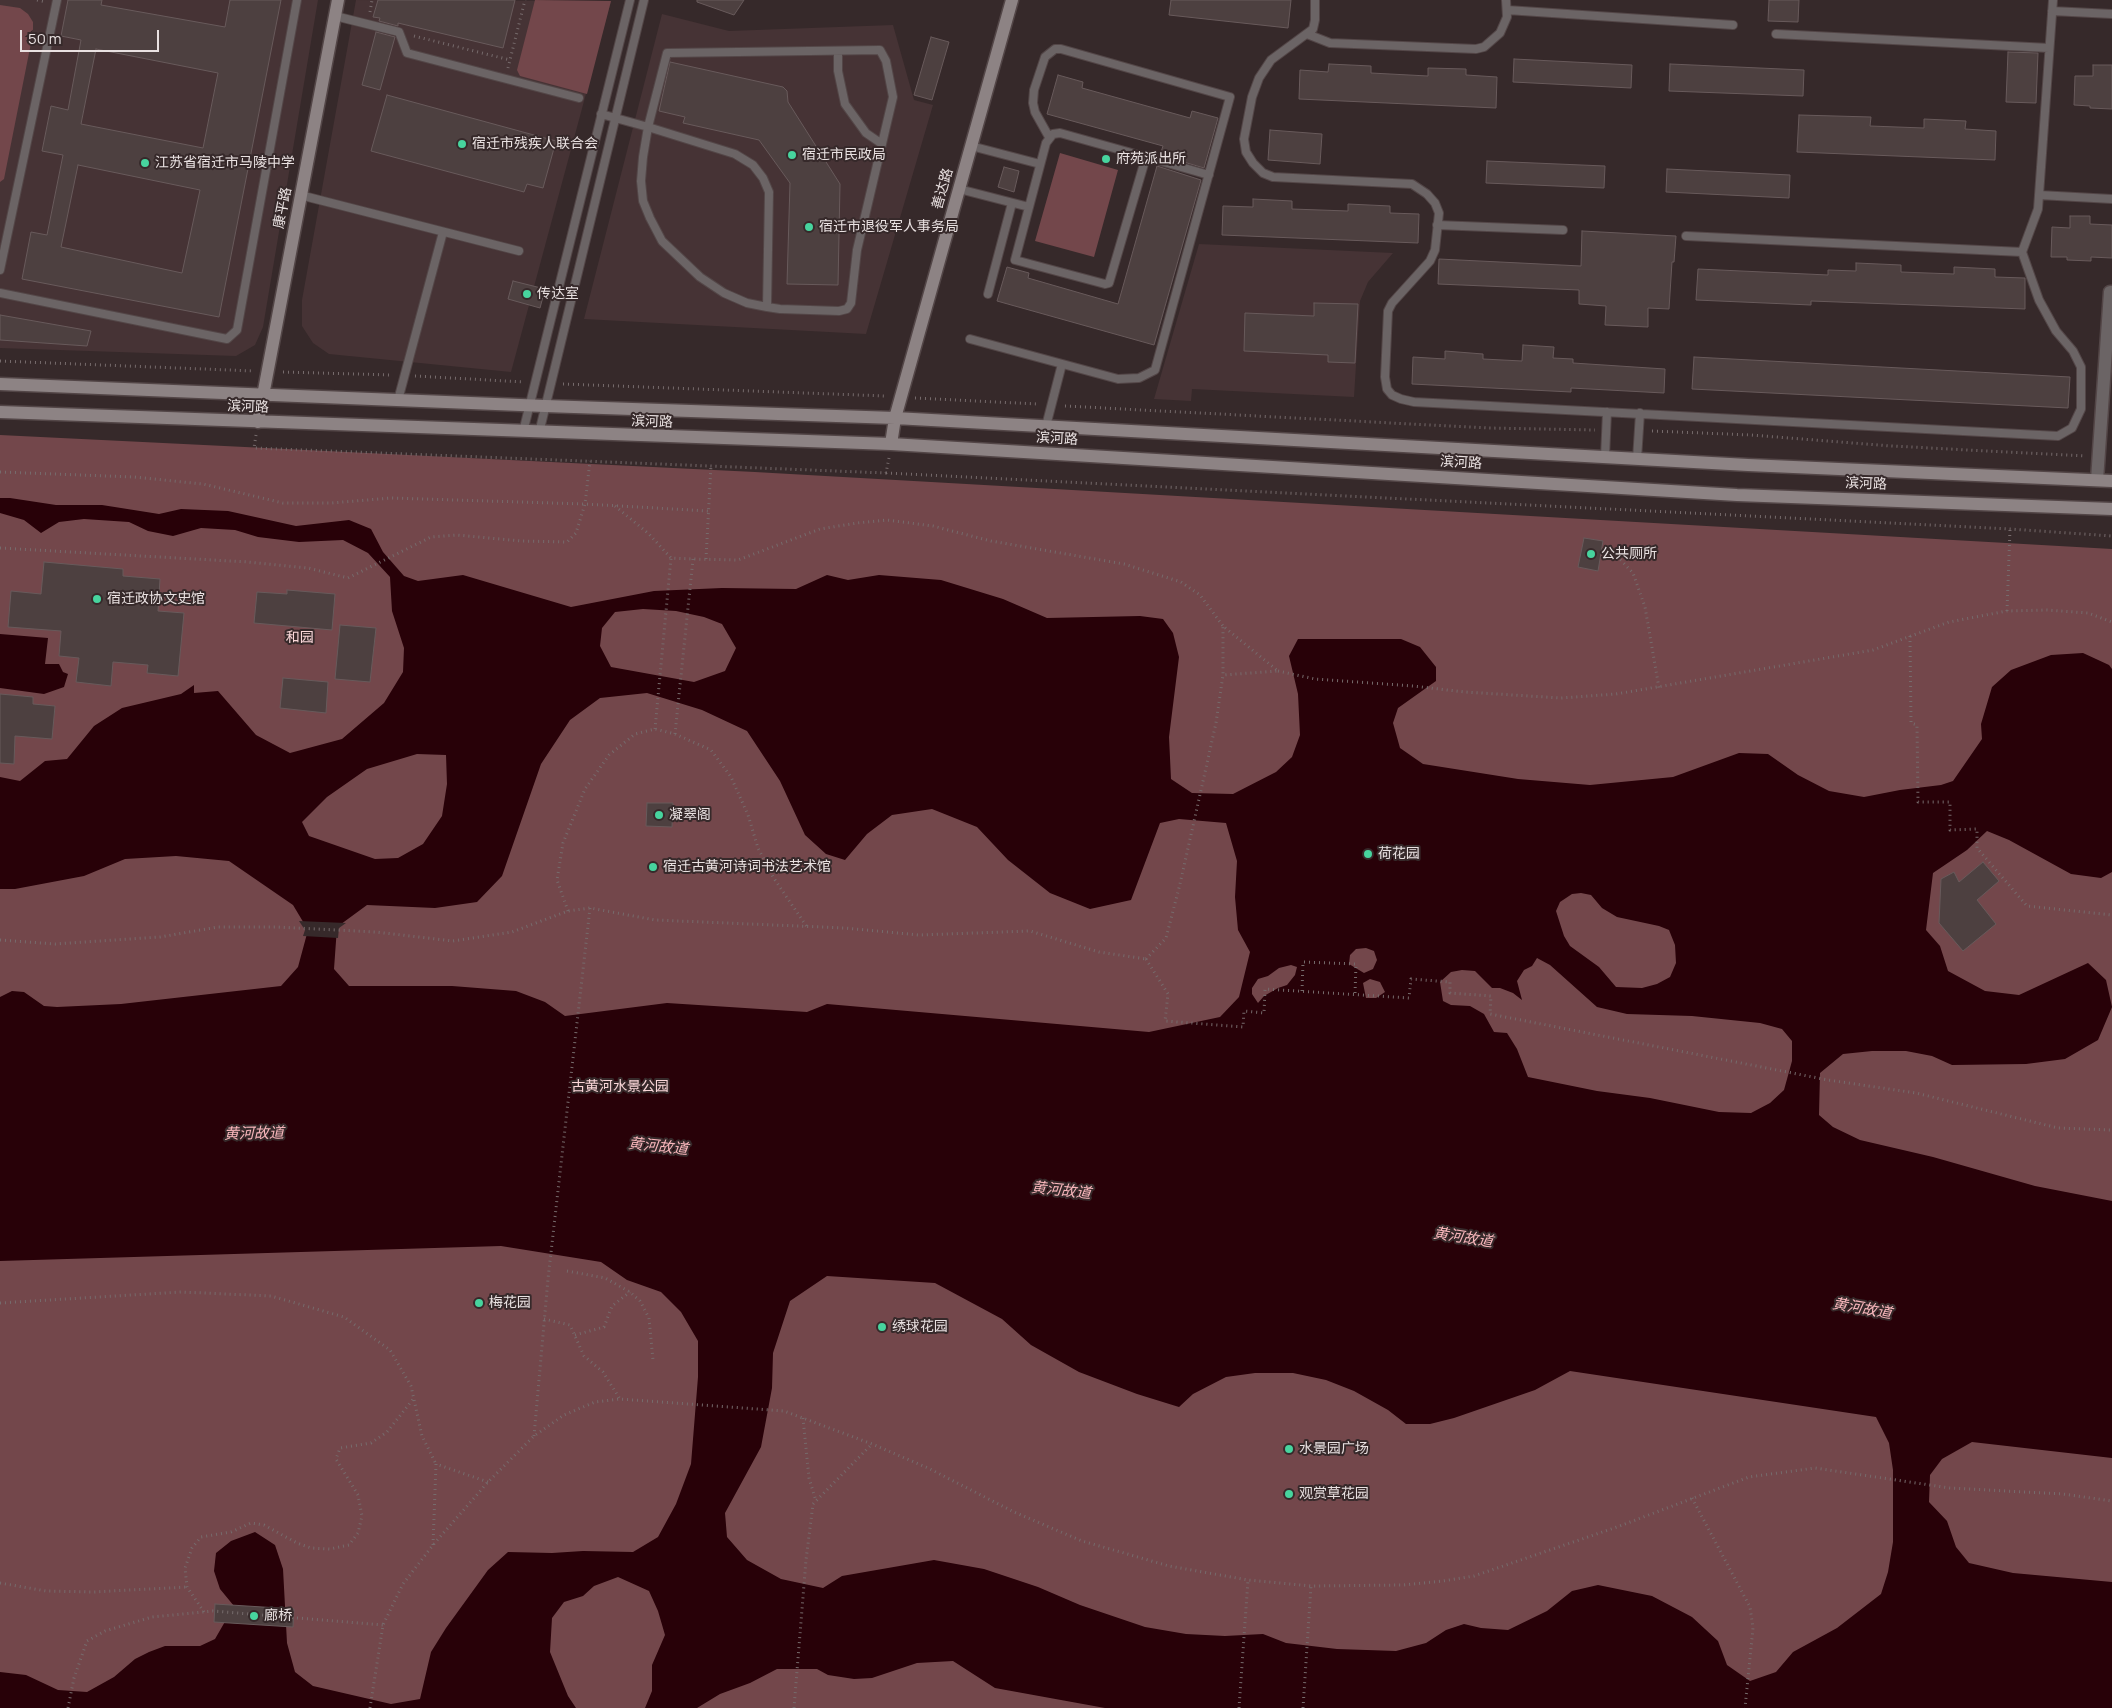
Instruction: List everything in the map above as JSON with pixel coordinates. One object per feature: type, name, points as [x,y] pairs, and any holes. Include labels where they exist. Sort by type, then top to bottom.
[{"type":"main road","name":"康平路","points":[[258,422],[338,0]]},
{"type":"main road","name":"善达路","points":[[891,444],[895,418],[1012,0]]},
{"type":"main road","name":"滨河路","points":[[0,384],[529,406],[895,418],[1637,459],[2112,481]]},
{"type":"main road","name":"滨河路","points":[[0,412],[891,444],[1737,495],[2112,508]]},
{"type":"street","points":[[2097,480],[2110,292],[2112,292]]},
{"type":"lane","points":[[0,270],[57,0]]},
{"type":"lane","points":[[0,293],[227,339],[238,330],[297,0]]},
{"type":"lane","points":[[523,432],[630,0]]},
{"type":"lane","points":[[539,432],[644,0]]},
{"type":"lane","points":[[1315,0],[1313,28],[1271,60],[1259,78],[1252,97],[1244,139],[1246,152],[1263,173],[1273,177],[1412,184],[1427,194],[1435,204],[1438,213],[1435,250],[1430,261],[1392,303],[1388,311],[1385,377],[1387,389],[1392,395],[1414,402],[2058,436],[2072,428],[2081,409],[2082,367],[2073,351],[2056,331],[2039,300],[2022,252],[2038,209],[2053,0]]},
{"type":"lane","points":[[1307,34],[1330,43],[1476,49],[1484,47],[1500,33],[1505,25],[1506,0]]},
{"type":"lane","points":[[1507,10],[1733,25]]},
{"type":"lane","points":[[2052,11],[2112,14]]},
{"type":"lane","points":[[335,16],[399,32],[407,53],[579,98]]},
{"type":"lane","points":[[1776,34],[2050,48]]},
{"type":"lane","points":[[970,339],[1118,379],[1139,378],[1155,370],[1230,96],[1061,48],[1048,53],[1034,90],[1035,112],[1049,137]]},
{"type":"lane","points":[[880,50],[886,60],[893,97],[857,250],[851,303],[847,309],[839,311],[767,307],[747,303],[724,293],[700,277],[662,241],[643,201],[641,181],[643,157],[648,127],[666,53],[838,51],[880,50]]},
{"type":"lane","points":[[838,51],[838,71],[845,104],[866,133],[882,144]]},
{"type":"lane","points":[[601,114],[735,154],[753,165],[763,178],[769,192],[767,307]]},
{"type":"lane","points":[[1146,157],[1109,282],[1105,284],[1015,260],[1040,164],[1049,137],[1053,134],[1060,133],[1146,157],[1209,175]]},
{"type":"lane","points":[[971,146],[1040,164]]},
{"type":"lane","points":[[959,189],[1029,208]]},
{"type":"lane","points":[[2039,195],[2112,198]]},
{"type":"lane","points":[[300,196],[519,251]]},
{"type":"lane","points":[[988,294],[1012,203]]},
{"type":"lane","points":[[1437,225],[1563,230]]},
{"type":"lane","points":[[398,400],[443,232]]},
{"type":"lane","points":[[1686,236],[2022,252]]},
{"type":"lane","points":[[543,346],[559,349]]},
{"type":"lane","points":[[1046,426],[1062,364]]},
{"type":"lane","points":[[1604,457],[1607,412]]},
{"type":"lane","points":[[1637,459],[1640,414]]},
{"type":"path","points":[[506,78],[525,0]]},
{"type":"path","points":[[399,32],[510,60]]},
{"type":"path","points":[[258,422],[254,448],[886,473],[2010,529],[2112,536]]},
{"type":"path","points":[[886,473],[891,444]]},
{"type":"path","points":[[0,548],[248,562],[308,568],[348,578],[431,537],[457,535],[521,541],[567,542],[576,533],[585,504],[590,460]]},
{"type":"path","points":[[706,559],[711,465]]},
{"type":"path","points":[[0,472],[134,477],[203,484],[283,503],[331,503],[391,498],[585,504],[708,511]]},
{"type":"path","points":[[615,506],[649,534],[671,558],[738,560],[820,529],[887,520],[933,526],[991,541],[1124,564],[1181,582],[1200,595],[1223,626],[1278,671]]},
{"type":"path","points":[[2007,612],[2010,529]]},
{"type":"path","points":[[1617,556],[1633,573],[1645,606],[1659,688]]},
{"type":"path","points":[[655,729],[671,558]]},
{"type":"path","points":[[676,734],[693,559]]},
{"type":"path","points":[[1223,675],[1278,671],[1315,679],[1562,698],[1616,694],[1659,688],[1873,650],[1949,622],[2007,612],[2047,610],[2088,613],[2112,622]]},
{"type":"path","points":[[1146,959],[1166,938],[1180,884],[1216,723],[1223,675],[1223,626]]},
{"type":"path","points":[[1910,636],[1911,723],[1917,725],[1918,802],[1950,802],[1950,830],[1977,829],[1978,848],[2027,906],[2112,915]]},
{"type":"path","points":[[568,911],[557,880],[563,843],[585,790],[609,755],[635,734],[655,729],[676,734],[711,750],[730,777],[748,815],[758,848],[773,877],[807,927]]},
{"type":"path","points":[[534,1436],[548,1279],[590,908]]},
{"type":"path","points":[[0,940],[55,944],[160,937],[218,927],[277,927],[453,941],[512,932],[568,911],[590,908],[655,920],[845,928],[919,935],[1030,931],[1099,952],[1146,959],[1168,994],[1165,1021],[1243,1027],[1244,1011],[1264,1013],[1265,989],[1409,998],[1411,979],[1450,982],[1450,993],[1491,996],[1490,1014],[1828,1080],[1916,1093],[2058,1128],[2112,1130]]},
{"type":"path","points":[[1302,991],[1303,962],[1356,964],[1354,994]]},
{"type":"path","points":[[567,1271],[605,1278],[630,1292],[640,1301],[649,1318],[654,1360]]},
{"type":"path","points":[[0,1303],[181,1292],[270,1296],[344,1317],[390,1350],[407,1378],[414,1398],[422,1436],[436,1464],[433,1545]]},
{"type":"path","points":[[575,1334],[604,1328],[612,1306],[630,1292]]},
{"type":"path","points":[[544,1319],[570,1325],[584,1356],[603,1372],[620,1399]]},
{"type":"path","points":[[204,1612],[187,1587],[186,1568],[192,1548],[201,1536],[230,1532],[251,1523],[264,1525],[297,1543],[311,1548],[349,1545],[358,1534],[362,1516],[358,1495],[336,1459],[340,1448],[371,1443],[386,1432],[414,1398]]},
{"type":"path","points":[[370,1708],[383,1625],[404,1584],[433,1545],[488,1482],[534,1436],[564,1415],[595,1402],[620,1399],[784,1411],[872,1444],[928,1468],[1014,1512],[1082,1540],[1169,1566],[1248,1580],[1311,1586],[1403,1585],[1474,1576],[1617,1527],[1749,1477],[1815,1468],[1865,1477],[1950,1488],[2063,1494],[2112,1501]]},
{"type":"path","points":[[803,1418],[809,1478],[816,1501]]},
{"type":"path","points":[[794,1708],[812,1504],[872,1444]]},
{"type":"path","points":[[436,1464],[488,1482]]},
{"type":"path","points":[[1692,1498],[1750,1607],[1753,1628],[1745,1708]]},
{"type":"path","points":[[1239,1708],[1248,1580]]},
{"type":"path","points":[[0,1583],[46,1591],[93,1592],[187,1587]]},
{"type":"path","points":[[1303,1708],[1311,1586]]},
{"type":"path","points":[[68,1708],[74,1678],[87,1641],[105,1631],[152,1617],[213,1611],[383,1625]]},
{"type":"shaded area","name":"江苏省宿迁市马陵中学","points":[[0,0],[318,0],[263,327],[255,345],[236,356],[0,348]]},
{"type":"shaded area","name":"宿迁市残疾人联合会","points":[[356,0],[611,1],[511,372],[329,354],[313,343],[302,326],[302,300]]},
{"type":"shaded area","name":"宿迁市民政局","points":[[662,14],[729,31],[893,25],[914,100],[933,105],[866,334],[584,319]]},
{"type":"shaded area","points":[[1199,244],[1393,253],[1368,282],[1360,301],[1354,397],[1192,389],[1191,401],[1154,399]]},
{"type":"green space","points":[[535,0],[611,1],[587,94],[520,76],[517,70]]},
{"type":"green space","points":[[0,5],[20,8],[28,14],[33,22],[33,33],[4,179],[0,182]]},
{"type":"green space","points":[[1060,153],[1118,170],[1094,257],[1035,241]]},
{"type":"green space","name":"古黄河水景公园","points":[[0,435],[755,472],[2112,549],[2112,1708],[0,1708]]},
{"type":"water","name":"黄河故道","points":[[0,498],[10,498],[56,505],[102,505],[159,514],[181,509],[228,511],[296,526],[349,520],[371,529],[383,552],[404,576],[418,581],[463,575],[571,607],[654,591],[722,588],[796,589],[827,575],[848,580],[879,575],[941,580],[1003,599],[1047,618],[1140,616],[1163,619],[1173,633],[1179,657],[1169,737],[1171,779],[1192,793],[1233,794],[1276,772],[1292,757],[1300,735],[1298,694],[1289,656],[1298,639],[1401,639],[1420,647],[1436,667],[1436,681],[1398,708],[1393,723],[1400,748],[1423,764],[1518,779],[1590,785],[1673,777],[1739,753],[1768,754],[1798,775],[1829,791],[1864,797],[1941,785],[1953,781],[1982,739],[1981,724],[1992,687],[2011,670],[2051,655],[2083,653],[2109,665],[2112,669],[2112,872],[2101,878],[2071,874],[2009,840],[1987,831],[1967,850],[1933,873],[1926,930],[1940,946],[1948,971],[1985,991],[2019,995],[2088,963],[2106,980],[2112,1007],[2098,1040],[2065,1059],[2026,1064],[1952,1065],[1932,1056],[1906,1051],[1872,1051],[1843,1054],[1820,1073],[1819,1115],[1833,1127],[1860,1140],[1933,1157],[2035,1186],[2112,1201],[2112,1458],[1972,1442],[1942,1459],[1930,1475],[1929,1502],[1947,1521],[1956,1547],[1969,1563],[2013,1573],[2112,1582],[2112,1708],[1105,1708],[995,1688],[953,1661],[917,1663],[872,1678],[854,1679],[828,1675],[817,1669],[777,1669],[750,1683],[720,1694],[697,1708],[645,1708],[652,1691],[652,1665],[665,1635],[658,1611],[649,1591],[618,1577],[594,1586],[583,1596],[564,1602],[552,1618],[550,1652],[568,1696],[576,1708],[0,1708],[0,1672],[26,1675],[58,1690],[87,1692],[114,1677],[135,1659],[149,1652],[165,1646],[200,1646],[215,1639],[234,1606],[220,1589],[214,1571],[216,1553],[231,1541],[255,1532],[275,1545],[283,1569],[287,1643],[295,1672],[313,1686],[391,1704],[420,1699],[431,1652],[488,1570],[508,1552],[633,1552],[658,1537],[676,1504],[691,1464],[698,1377],[698,1341],[681,1312],[661,1292],[627,1280],[601,1262],[501,1246],[0,1261],[0,997],[12,991],[24,992],[44,1006],[57,1007],[121,1004],[281,986],[298,967],[308,930],[293,905],[229,861],[176,856],[125,859],[84,876],[15,889],[0,889],[0,777],[20,781],[45,761],[67,759],[94,726],[122,708],[181,694],[194,685],[194,693],[218,691],[256,735],[290,753],[342,739],[384,703],[403,672],[404,648],[392,611],[390,577],[368,553],[343,540],[299,542],[258,537],[235,530],[201,528],[173,536],[148,531],[129,522],[84,519],[59,522],[41,533],[24,520],[0,513]],"holes":[[[643,609],[676,611],[704,617],[722,624],[736,648],[725,671],[694,682],[611,667],[600,646],[602,628],[615,612]],[[647,693],[702,710],[747,731],[780,781],[805,835],[826,854],[845,860],[867,834],[892,815],[932,809],[977,827],[1008,860],[1050,893],[1090,909],[1131,900],[1160,823],[1179,819],[1226,823],[1237,861],[1235,897],[1238,930],[1250,952],[1239,997],[1220,1017],[1149,1032],[827,1004],[807,1012],[667,1003],[565,1016],[545,1002],[516,991],[452,986],[349,986],[334,969],[337,927],[367,905],[435,908],[477,902],[502,876],[541,764],[570,720],[600,698]],[[417,754],[446,755],[447,784],[442,816],[423,844],[398,858],[375,859],[309,836],[302,822],[327,797],[367,769]],[[1572,894],[1591,895],[1602,908],[1617,917],[1669,930],[1675,945],[1676,963],[1670,977],[1657,984],[1642,988],[1616,987],[1599,967],[1570,946],[1564,936],[1556,911],[1560,902]],[[1366,948],[1374,951],[1377,960],[1373,969],[1364,973],[1349,964],[1350,955],[1356,949]],[[1537,958],[1550,965],[1597,1007],[1627,1014],[1692,1016],[1760,1023],[1782,1029],[1792,1041],[1792,1061],[1784,1090],[1770,1103],[1751,1113],[1719,1112],[1528,1077],[1517,1049],[1507,1033],[1494,1032],[1484,1014],[1470,1006],[1451,1005],[1443,1001],[1440,982],[1451,972],[1462,970],[1475,971],[1492,988],[1500,988],[1513,993],[1522,1000],[1517,981],[1524,970],[1532,966]],[[1291,965],[1297,967],[1295,975],[1287,985],[1264,996],[1258,1003],[1252,994],[1252,988],[1258,979],[1268,976],[1279,968]],[[1370,979],[1380,982],[1385,992],[1376,998],[1366,998],[1363,983]],[[827,1276],[935,1283],[1002,1319],[1031,1345],[1079,1372],[1137,1394],[1179,1407],[1193,1394],[1226,1377],[1255,1373],[1293,1373],[1326,1380],[1354,1391],[1388,1410],[1406,1424],[1430,1424],[1454,1418],[1535,1390],[1570,1371],[1876,1417],[1889,1443],[1893,1470],[1893,1542],[1888,1572],[1881,1594],[1837,1628],[1793,1652],[1776,1672],[1750,1681],[1727,1665],[1718,1641],[1692,1617],[1652,1596],[1598,1585],[1572,1591],[1547,1611],[1508,1630],[1481,1628],[1464,1624],[1446,1630],[1426,1643],[1396,1651],[1337,1649],[1286,1643],[1263,1634],[1225,1636],[1186,1634],[1145,1627],[984,1569],[934,1560],[842,1576],[823,1588],[781,1579],[747,1560],[727,1537],[725,1513],[761,1447],[772,1388],[773,1353],[790,1301]]]},
{"type":"water","points":[[0,634],[48,638],[45,664],[59,664],[63,672],[68,674],[64,687],[44,694],[0,688]]},
{"type":"pier","points":[[299,921],[346,923],[339,928],[338,938],[303,936],[305,930]]},
{"type":"building","points":[[68,0],[102,0],[101,5],[225,27],[230,0],[281,0],[219,317],[22,279],[31,232],[47,235],[63,155],[42,151],[51,106],[68,110],[81,40],[61,36]],"holes":[[[96,49],[218,73],[203,148],[81,124]],[[78,165],[200,190],[182,273],[61,247]]]},
{"type":"building","points":[[378,0],[515,0],[503,48],[398,23],[398,26],[379,21],[380,18],[373,17]]},
{"type":"building","points":[[697,0],[744,0],[734,15],[697,2]]},
{"type":"building","points":[[1171,0],[1291,0],[1288,28],[1169,15]]},
{"type":"building","points":[[1769,0],[1799,0],[1798,22],[1768,21]]},
{"type":"building","points":[[376,32],[395,37],[380,90],[362,85]]},
{"type":"building","points":[[931,37],[949,42],[932,100],[914,95]]},
{"type":"building","points":[[2008,52],[2038,53],[2036,103],[2006,102]]},
{"type":"building","points":[[1514,59],[1632,65],[1631,88],[1513,82]]},
{"type":"building","points":[[670,62],[783,87],[787,91],[788,102],[840,184],[838,285],[787,284],[790,183],[759,140],[683,123],[685,117],[659,111]]},
{"type":"building","points":[[1329,64],[1371,66],[1371,73],[1428,76],[1428,68],[1466,69],[1466,75],[1497,77],[1496,108],[1299,99],[1300,70],[1328,72]]},
{"type":"building","points":[[1670,64],[1804,70],[1803,96],[1669,91]]},
{"type":"building","points":[[2093,65],[2112,65],[2112,109],[2074,105],[2075,76],[2093,76]]},
{"type":"building","points":[[1058,75],[1083,82],[1082,88],[1190,118],[1192,111],[1218,118],[1204,168],[1160,155],[1163,146],[1047,114]]},
{"type":"building","points":[[387,95],[556,141],[543,188],[527,184],[524,192],[371,151]]},
{"type":"building","points":[[1799,115],[1871,117],[1870,126],[1924,128],[1924,119],[1966,121],[1965,129],[1996,131],[1995,160],[1797,152]]},
{"type":"building","points":[[1270,130],[1322,134],[1320,164],[1268,160]]},
{"type":"building","points":[[1487,161],[1605,166],[1604,188],[1486,183]]},
{"type":"building","points":[[1157,166],[1201,180],[1154,345],[997,301],[1007,267],[1029,273],[1028,278],[1118,304]]},
{"type":"building","points":[[1004,167],[1019,171],[1014,192],[998,187]]},
{"type":"building","points":[[1667,169],[1790,175],[1789,198],[1666,192]]},
{"type":"building","points":[[1253,199],[1292,201],[1292,209],[1348,211],[1348,204],[1390,206],[1390,213],[1419,214],[1418,243],[1222,235],[1223,206],[1253,207]]},
{"type":"building","points":[[2070,216],[2090,216],[2090,224],[2112,225],[2112,258],[2091,257],[2091,261],[2067,260],[2067,257],[2051,257],[2052,227],[2070,228]]},
{"type":"building","points":[[1582,231],[1676,236],[1669,309],[1648,308],[1648,327],[1605,325],[1606,306],[1579,304],[1579,290],[1438,284],[1439,259],[1581,266]]},
{"type":"building","points":[[1856,263],[1901,265],[1901,272],[1954,274],[1954,267],[1995,269],[1995,277],[2025,278],[2025,309],[1811,301],[1811,305],[1696,300],[1698,269],[1828,275],[1828,270],[1856,271]]},
{"type":"building","name":"传达室","points":[[513,281],[545,289],[540,308],[508,299]]},
{"type":"building","points":[[1314,303],[1358,304],[1355,363],[1328,362],[1328,355],[1244,351],[1245,313],[1314,316]]},
{"type":"building","points":[[0,315],[91,331],[87,346],[0,340]]},
{"type":"building","points":[[1523,345],[1554,347],[1553,358],[1573,359],[1573,363],[1665,369],[1664,393],[1571,388],[1571,392],[1412,384],[1413,357],[1445,359],[1445,351],[1483,354],[1483,359],[1522,361]]},
{"type":"building","points":[[1694,357],[2070,377],[2068,408],[1692,389]]},
{"type":"building","name":"公共厕所","points":[[1584,538],[1603,541],[1598,571],[1578,567]]},
{"type":"building","points":[[44,562],[123,569],[123,576],[160,579],[158,611],[184,613],[178,676],[147,673],[148,665],[113,662],[111,686],[76,682],[79,658],[59,656],[61,631],[8,627],[11,591],[41,594]]},
{"type":"building","points":[[287,590],[335,594],[332,630],[254,623],[257,592],[287,594]]},
{"type":"building","points":[[340,625],[376,628],[370,682],[335,679]]},
{"type":"building","points":[[283,678],[328,682],[326,713],[280,708]]},
{"type":"building","points":[[0,694],[33,697],[33,704],[55,706],[52,739],[15,736],[14,764],[0,763]]},
{"type":"building","name":"凝翠阁","points":[[647,803],[673,803],[672,827],[646,826]]},
{"type":"building","points":[[1983,862],[1999,881],[1977,900],[1996,924],[1963,951],[1939,923],[1941,879],[1954,872],[1959,882]]},
{"type":"building","name":"廊桥","points":[[215,1604],[294,1609],[293,1627],[214,1622]]},
{"type":"place","name":"宿迁市残疾人联合会","points":[[462,144]]},
{"type":"place","name":"宿迁市民政局","points":[[792,155]]},
{"type":"place","name":"府苑派出所","points":[[1106,159]]},
{"type":"place","name":"江苏省宿迁市马陵中学","points":[[145,163]]},
{"type":"place","name":"宿迁市退役军人事务局","points":[[809,227]]},
{"type":"place","name":"传达室","points":[[527,294]]},
{"type":"place","name":"公共厕所","points":[[1591,554]]},
{"type":"place","name":"宿迁政协文史馆","points":[[97,599]]},
{"type":"place","name":"凝翠阁","points":[[659,815]]},
{"type":"place","name":"荷花园","points":[[1368,854]]},
{"type":"place","name":"宿迁古黄河诗词书法艺术馆","points":[[653,867]]},
{"type":"place","name":"梅花园","points":[[479,1303]]},
{"type":"place","name":"绣球花园","points":[[882,1327]]},
{"type":"place","name":"水景园广场","points":[[1289,1449]]},
{"type":"place","name":"观赏草花园","points":[[1289,1494]]},
{"type":"place","name":"廊桥","points":[[254,1616]]},
{"type":"park label","name":"和园","points":[[300,638]]}]
